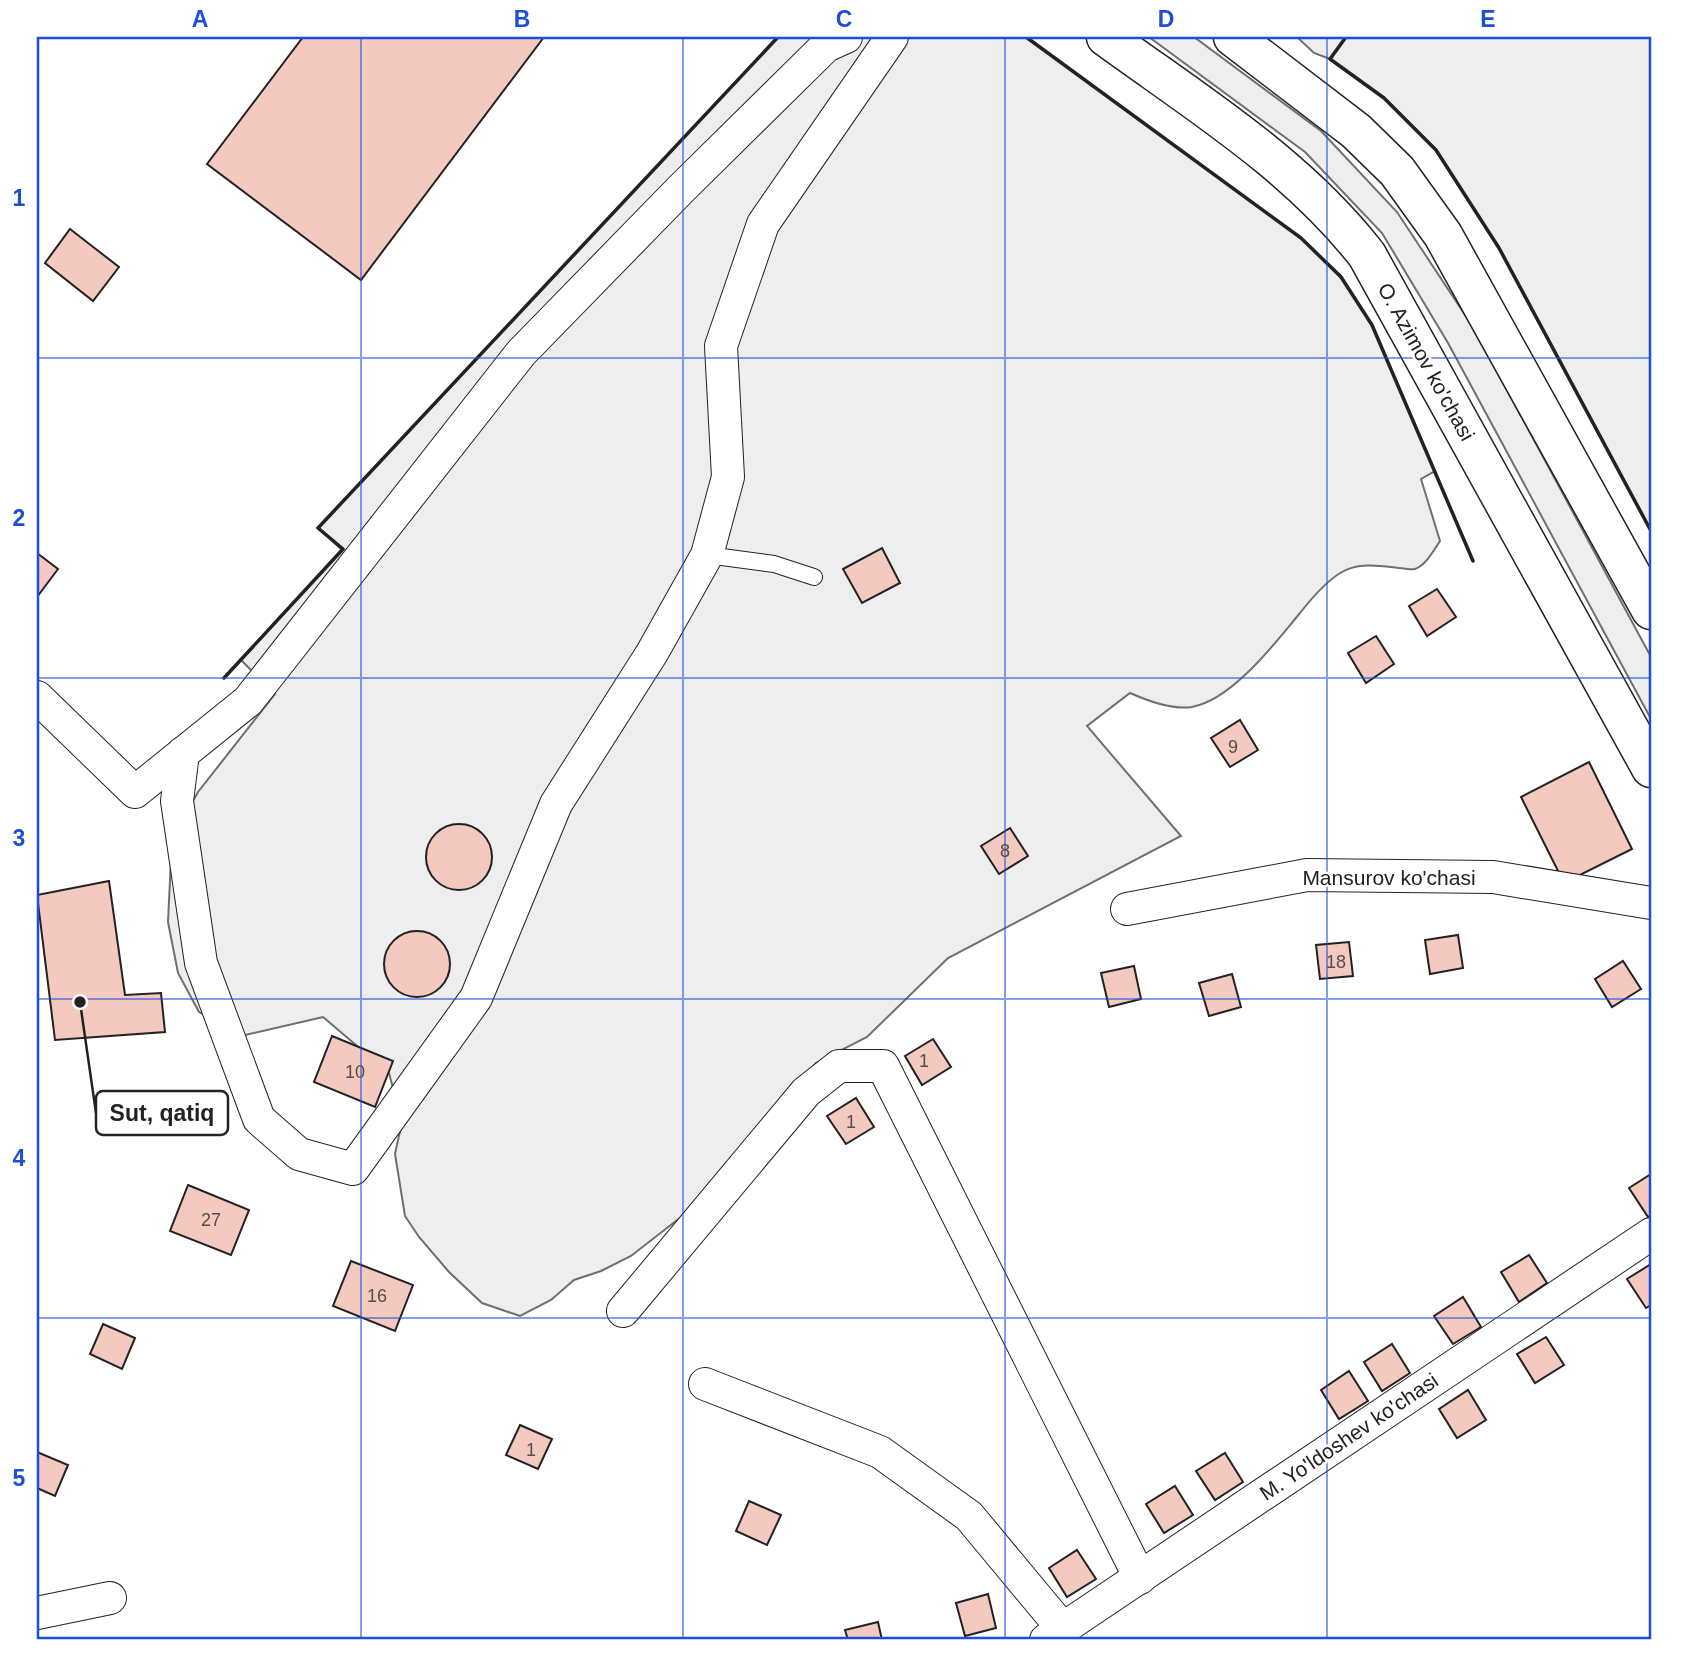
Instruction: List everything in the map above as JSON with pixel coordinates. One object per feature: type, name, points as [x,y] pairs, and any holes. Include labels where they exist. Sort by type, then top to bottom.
[{"type":"main road","name":"O. Azimov ko'chasi","points":[[1106,37],[1285,168],[1342,223],[1367,255],[1651,768]]},
{"type":"main road","points":[[1233,37],[1356,131],[1397,171],[1443,235],[1651,610]]},
{"type":"street","points":[[37,697],[135,792],[248,701],[521,353],[825,46],[846,37]]},
{"type":"street","points":[[183,753],[177,801],[201,963],[260,1119],[299,1154],[353,1169],[476,998],[556,804],[652,653],[707,555],[728,477],[721,346],[763,224],[892,37]]},
{"type":"street","name":"Mansurov ko'chasi","points":[[1127,909],[1307,875],[1493,877],[1651,902]]},
{"type":"street","points":[[623,1311],[806,1092],[839,1066],[883,1066],[1140,1578]]},
{"type":"street","name":"M. Yo'ldoshev ko'chasi","points":[[1055,1634],[1651,1234]]},
{"type":"street","points":[[705,1384],[880,1452],[969,1516],[1055,1634]]},
{"type":"street","points":[[37,1613],[110,1598]]},
{"type":"lane","points":[[707,555],[775,564],[814,577]]},
{"type":"shaded area","points":[[778,37],[1026,37],[1301,238],[1341,276],[1372,325],[1435,471],[1421,479],[1440,541],[1426,561],[1415,569],[1363,566],[1336,576],[1314,596],[1252,669],[1222,694],[1207,702],[1192,707],[1176,707],[1152,702],[1130,693],[1087,726],[1181,836],[948,958],[867,1037],[816,1063],[681,1217],[631,1256],[601,1271],[574,1280],[551,1300],[520,1316],[482,1303],[449,1272],[405,1216],[395,1154],[402,1122],[389,1073],[323,1017],[241,1036],[199,1012],[178,973],[168,922],[172,839],[198,792],[275,694],[241,660],[342,550],[318,528]]},
{"type":"shaded area","points":[[1149,37],[1194,37],[1321,131],[1397,212],[1473,327],[1651,657],[1651,719],[1448,343],[1382,233],[1305,152]]},
{"type":"shaded area","points":[[1297,37],[1651,37],[1651,531],[1499,248],[1436,150],[1384,98],[1330,59],[1314,53]]},
{"type":"building","points":[[303,37],[544,37],[361,280],[207,164]]},
{"type":"building","points":[[70,229],[119,267],[93,301],[45,263]]},
{"type":"building","points":[[882,548],[900,583],[862,603],[843,569]]},
{"type":"building","points":[[37,553],[58,569],[37,597]]},
{"type":"building","points":[[1437,589],[1456,617],[1427,636],[1409,606]]},
{"type":"building","points":[[1376,636],[1394,664],[1366,683],[1348,653]]},
{"type":"building","points":[[1240,720],[1258,750],[1230,767],[1211,738]]},
{"type":"building","points":[[1589,762],[1632,849],[1564,883],[1521,797]]},
{"type":"building","points":[[453,824],[465,824],[483,833],[490,844],[490,870],[483,881],[472,888],[453,890],[440,885],[431,876],[426,863],[426,851],[431,838],[440,829]]},
{"type":"building","points":[[1010,828],[1028,856],[999,874],[981,846]]},
{"type":"building","points":[[109,881],[125,995],[161,993],[165,1032],[55,1040],[37,895]]},
{"type":"building","points":[[423,931],[441,940],[448,951],[448,977],[441,988],[430,995],[411,997],[393,988],[386,977],[384,958],[393,940],[404,933]]},
{"type":"building","points":[[1458,935],[1463,968],[1430,974],[1425,940]]},
{"type":"building","points":[[1349,942],[1353,976],[1320,979],[1316,945]]},
{"type":"building","points":[[1623,961],[1641,989],[1612,1007],[1595,979]]},
{"type":"building","points":[[1134,966],[1141,999],[1109,1007],[1101,973]]},
{"type":"building","points":[[1232,974],[1241,1007],[1209,1016],[1199,983]]},
{"type":"building","points":[[332,1036],[393,1061],[375,1107],[314,1082]]},
{"type":"building","points":[[933,1039],[951,1067],[922,1085],[905,1056]]},
{"type":"building","points":[[856,1098],[874,1127],[846,1144],[827,1116]]},
{"type":"building","points":[[1651,1174],[1651,1215],[1648,1217],[1629,1188]]},
{"type":"building","points":[[188,1185],[249,1210],[231,1255],[170,1231]]},
{"type":"building","points":[[1529,1255],[1547,1283],[1519,1302],[1501,1272]]},
{"type":"building","points":[[351,1261],[413,1285],[395,1331],[333,1306]]},
{"type":"building","points":[[1651,1264],[1651,1305],[1646,1308],[1627,1279]]},
{"type":"building","points":[[1463,1297],[1481,1327],[1453,1344],[1434,1316]]},
{"type":"building","points":[[103,1324],[135,1338],[122,1369],[90,1354]]},
{"type":"building","points":[[1546,1337],[1564,1365],[1535,1383],[1517,1354]]},
{"type":"building","points":[[1392,1344],[1410,1373],[1382,1391],[1364,1362]]},
{"type":"building","points":[[1349,1371],[1368,1401],[1339,1419],[1321,1390]]},
{"type":"building","points":[[1468,1390],[1486,1420],[1457,1438],[1439,1409]]},
{"type":"building","points":[[520,1425],[552,1439],[538,1469],[506,1455]]},
{"type":"building","points":[[37,1452],[68,1465],[55,1496],[37,1488]]},
{"type":"building","points":[[1225,1453],[1243,1482],[1215,1500],[1196,1471]]},
{"type":"building","points":[[1175,1486],[1193,1515],[1164,1533],[1146,1504]]},
{"type":"building","points":[[749,1501],[781,1515],[767,1545],[736,1531]]},
{"type":"building","points":[[1077,1550],[1096,1579],[1067,1597],[1049,1568]]},
{"type":"building","points":[[988,1594],[996,1628],[965,1636],[956,1603]]},
{"type":"building","points":[[878,1622],[882,1640],[848,1640],[845,1630]]},
{"type":"wall","points":[[224,678],[343,549],[318,528],[778,37]]},
{"type":"wall","points":[[1026,37],[1301,238],[1341,277],[1372,325],[1473,561]]},
{"type":"wall","points":[[1346,37],[1330,59],[1384,98],[1436,150],[1499,248],[1651,531]]},
{"type":"place","name":"Sut, qatiq","points":[[80,1002]]}]
